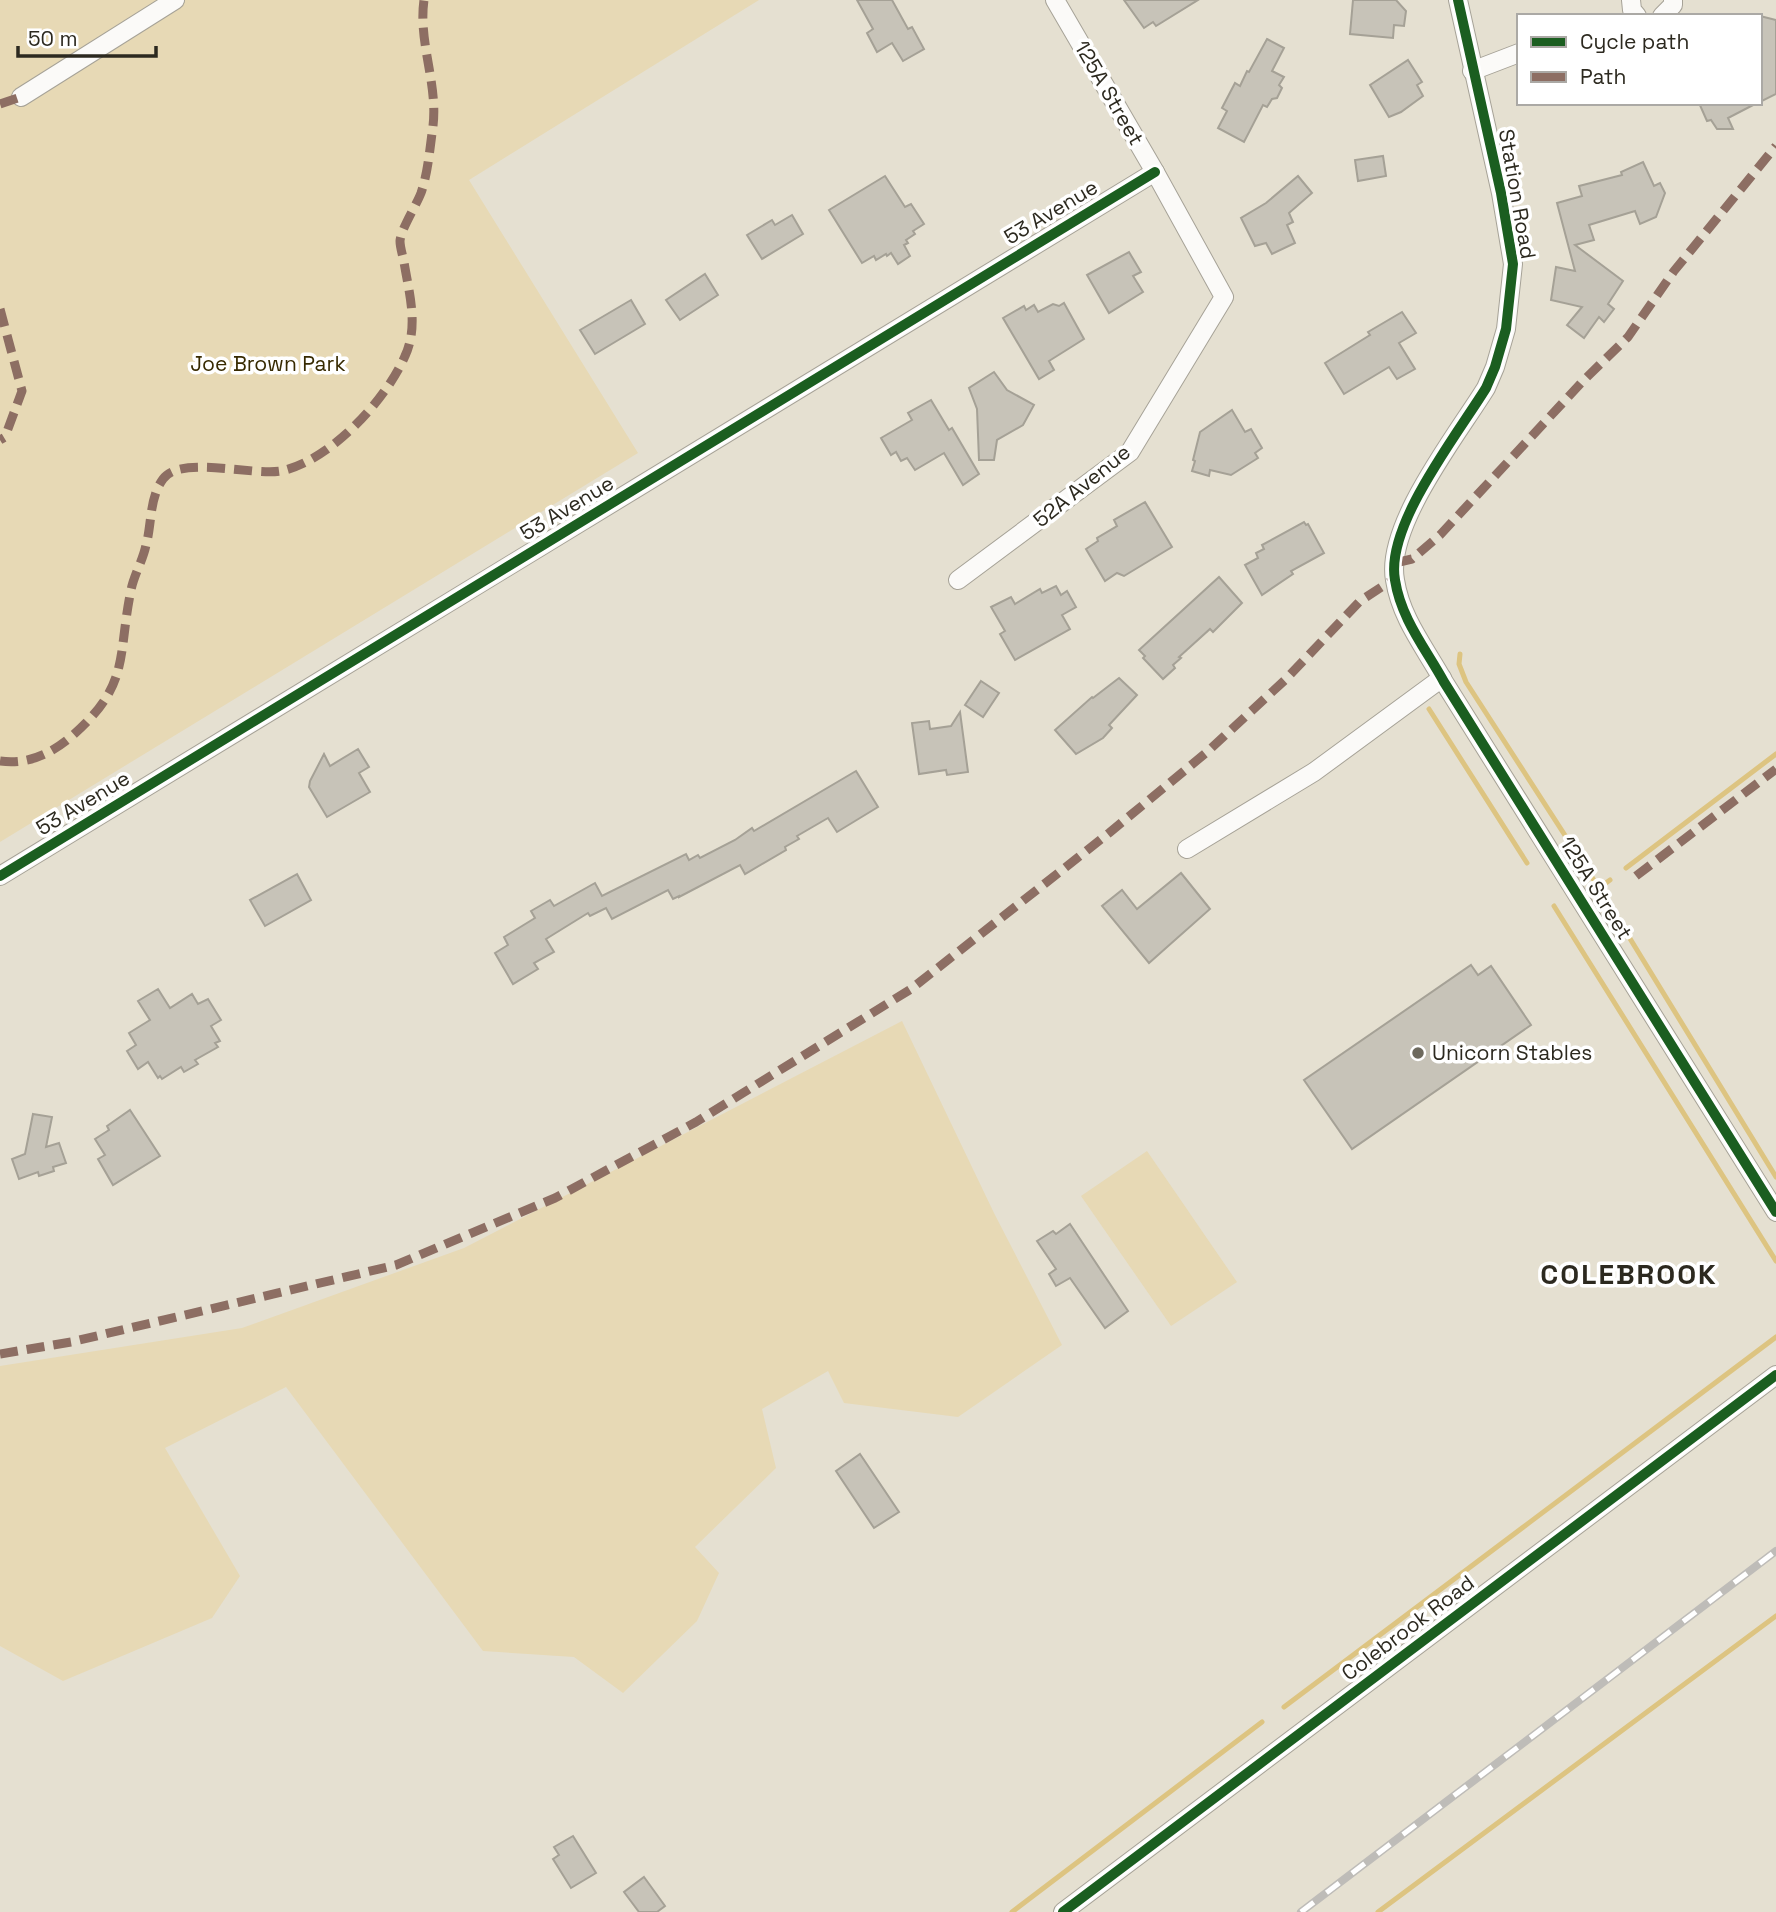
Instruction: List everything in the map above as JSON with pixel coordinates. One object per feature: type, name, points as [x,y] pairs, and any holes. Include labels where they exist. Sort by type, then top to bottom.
[{"type":"street","points":[[21,97],[175,0]]},
{"type":"street","name":"125A Street","points":[[1055,0],[1224,297]]},
{"type":"street","name":"Station Road","points":[[1394,579],[1400,531],[1410,508],[1486,388],[1506,329],[1513,264],[1501,194],[1458,0]]},
{"type":"street","points":[[1664,14],[1673,5],[1673,0]]},
{"type":"street","points":[[1472,71],[1517,54]]},
{"type":"street","name":"53 Avenue","points":[[0,876],[1155,172]]},
{"type":"street","name":"52A Avenue","points":[[958,580],[1130,452],[1224,297]]},
{"type":"street","name":"125A Street","points":[[1394,579],[1405,614],[1442,678],[1776,1212]]},
{"type":"street","points":[[1187,849],[1314,772],[1442,678]]},
{"type":"street","name":"Colebrook Road","points":[[1063,1912],[1776,1375]]},
{"type":"green space","name":"Joe Brown Park","points":[[0,0],[759,0],[469,180],[638,453],[0,842]]},
{"type":"green space","points":[[902,1021],[994,1213],[1062,1345],[958,1417],[844,1403],[828,1371],[762,1409],[776,1468],[695,1547],[719,1573],[697,1621],[623,1693],[574,1657],[483,1651],[286,1387],[165,1448],[240,1576],[212,1618],[63,1681],[0,1646],[0,1366],[242,1328],[464,1248]]},
{"type":"green space","points":[[1147,1151],[1237,1282],[1171,1326],[1081,1196]]},
{"type":"building","points":[[857,0],[892,0],[908,29],[912,27],[924,49],[903,61],[892,43],[877,52],[867,33],[873,29]]},
{"type":"building","points":[[1124,0],[1198,0],[1156,26],[1153,22],[1144,28]]},
{"type":"building","points":[[1353,0],[1396,0],[1406,11],[1404,26],[1394,25],[1393,38],[1350,34]]},
{"type":"building","points":[[1762,16],[1776,20],[1776,94],[1762,101]]},
{"type":"building","points":[[1267,39],[1284,48],[1272,71],[1284,77],[1279,85],[1282,88],[1277,98],[1272,99],[1267,107],[1263,105],[1244,142],[1218,128],[1227,111],[1222,108],[1235,83],[1240,86]]},
{"type":"building","points":[[1408,60],[1422,82],[1417,85],[1423,96],[1389,117],[1370,85]]},
{"type":"building","points":[[1700,105],[1753,105],[1728,118],[1733,129],[1717,129],[1711,120],[1707,121]]},
{"type":"building","points":[[1383,156],[1386,176],[1358,181],[1355,160]]},
{"type":"building","points":[[1643,162],[1654,186],[1660,183],[1665,193],[1656,217],[1640,224],[1635,211],[1589,225],[1594,240],[1575,245],[1623,281],[1608,304],[1614,309],[1604,322],[1599,317],[1584,338],[1567,325],[1582,307],[1551,300],[1556,267],[1575,271],[1557,203],[1582,196],[1579,186],[1622,175],[1621,172]]},
{"type":"building","points":[[885,176],[905,207],[911,204],[924,224],[906,240],[908,243],[904,245],[910,256],[898,264],[891,253],[876,260],[874,256],[862,263],[829,210]]},
{"type":"building","points":[[1298,176],[1312,193],[1289,213],[1293,222],[1287,225],[1295,243],[1272,254],[1266,243],[1255,246],[1241,218],[1266,203]]},
{"type":"building","points":[[792,215],[803,234],[762,259],[747,235],[772,220],[775,225]]},
{"type":"building","points":[[1129,252],[1141,272],[1133,276],[1143,292],[1109,313],[1087,275]]},
{"type":"building","points":[[705,274],[718,295],[680,320],[666,300]]},
{"type":"building","points":[[631,300],[645,324],[595,354],[580,330]]},
{"type":"building","points":[[1064,303],[1084,339],[1049,361],[1054,370],[1039,379],[1003,318],[1024,306],[1026,310],[1034,305],[1038,312],[1053,304],[1059,306]]},
{"type":"building","points":[[1402,312],[1416,333],[1399,343],[1415,369],[1397,379],[1389,367],[1344,394],[1325,363],[1370,335],[1368,332]]},
{"type":"building","points":[[994,372],[1007,390],[1034,405],[1023,425],[997,440],[994,460],[979,460],[977,409],[969,388]]},
{"type":"building","points":[[931,400],[949,430],[952,428],[979,474],[963,485],[944,453],[915,470],[907,458],[901,461],[896,452],[891,455],[881,438],[912,420],[908,413]]},
{"type":"building","points":[[1232,410],[1245,432],[1251,429],[1262,448],[1255,453],[1258,458],[1231,475],[1210,470],[1209,476],[1192,471],[1200,432]]},
{"type":"building","points":[[1145,502],[1172,547],[1124,576],[1117,573],[1105,581],[1086,549],[1098,541],[1097,538],[1117,526],[1114,520]]},
{"type":"building","points":[[1304,522],[1308,524],[1324,553],[1291,571],[1293,574],[1262,595],[1245,565],[1258,558],[1256,553],[1264,549],[1262,545]]},
{"type":"building","points":[[1219,577],[1242,603],[1213,632],[1210,629],[1179,657],[1181,658],[1173,665],[1175,668],[1163,679],[1139,650]]},
{"type":"building","points":[[1056,586],[1061,595],[1067,591],[1076,607],[1062,615],[1070,629],[1015,660],[1000,634],[1005,631],[991,607],[1011,597],[1015,604],[1040,589],[1042,593]]},
{"type":"building","points":[[1119,678],[1137,695],[1109,725],[1112,728],[1103,738],[1076,754],[1055,730],[1092,697]]},
{"type":"building","points":[[981,681],[999,693],[983,717],[965,705]]},
{"type":"building","points":[[960,712],[968,772],[947,775],[946,770],[919,774],[912,723],[929,721],[930,729],[951,726]]},
{"type":"building","points":[[358,749],[369,767],[359,773],[370,792],[327,817],[309,787],[310,781],[324,754],[330,766]]},
{"type":"building","points":[[856,771],[878,807],[837,832],[828,818],[797,836],[799,839],[785,847],[786,850],[745,874],[740,865],[679,897],[673,899],[668,890],[612,919],[606,908],[590,916],[588,913],[546,939],[554,952],[534,963],[538,969],[513,984],[495,953],[508,945],[504,937],[535,918],[531,911],[550,900],[554,906],[595,883],[602,896],[686,854],[689,860],[698,855],[700,858],[752,828],[754,831]]},
{"type":"building","points":[[1181,873],[1210,909],[1149,963],[1102,906],[1122,890],[1137,909]]},
{"type":"building","points":[[297,874],[311,900],[265,926],[250,900]]},
{"type":"building","name":"Unicorn Stables","points":[[1471,965],[1478,975],[1491,966],[1531,1025],[1352,1149],[1304,1080]]},
{"type":"building","points":[[158,989],[170,1008],[192,994],[198,1004],[208,999],[221,1020],[211,1026],[220,1041],[215,1043],[218,1047],[195,1060],[198,1064],[184,1072],[181,1067],[162,1079],[160,1076],[158,1078],[148,1062],[138,1069],[127,1051],[136,1045],[129,1033],[150,1020],[138,1001]]},
{"type":"building","points":[[130,1110],[160,1156],[113,1185],[98,1159],[105,1155],[95,1139],[109,1130],[107,1126]]},
{"type":"building","points":[[33,1114],[52,1117],[46,1147],[59,1143],[66,1163],[53,1167],[54,1171],[39,1176],[38,1172],[19,1179],[12,1159],[25,1154]]},
{"type":"building","points":[[1070,1224],[1128,1311],[1105,1328],[1070,1278],[1056,1286],[1049,1274],[1056,1269],[1037,1241],[1053,1231],[1056,1234]]},
{"type":"building","points":[[860,1454],[899,1512],[874,1528],[836,1471]]},
{"type":"building","points":[[573,1836],[596,1873],[571,1888],[553,1859],[559,1855],[554,1847]]},
{"type":"building","points":[[644,1877],[665,1906],[657,1912],[639,1912],[624,1892]]},
{"type":"waterway","points":[[1460,654],[1459,664],[1466,682],[1599,888],[1776,1177]]},
{"type":"waterway","points":[[1429,709],[1527,863]]},
{"type":"waterway","points":[[1626,868],[1776,754]]},
{"type":"waterway","points":[[1599,888],[1610,880]]},
{"type":"waterway","points":[[1554,906],[1776,1261]]},
{"type":"waterway","points":[[1284,1707],[1776,1337]]},
{"type":"waterway","points":[[1378,1912],[1776,1616]]},
{"type":"waterway","points":[[1012,1912],[1262,1722]]},
{"type":"railway","points":[[1301,1912],[1776,1551]]},
{"type":"marked path","points":[[0,761],[29,760],[56,748],[91,718],[104,701],[118,669],[131,590],[145,551],[155,494],[163,479],[172,472],[185,468],[269,472],[300,465],[337,442],[354,426],[396,373],[409,345],[412,321],[400,241],[423,185],[433,126],[433,94],[424,31],[424,0]]},
{"type":"marked path","points":[[0,104],[21,97]]},
{"type":"marked path","points":[[1395,563],[1412,559],[1440,535],[1583,381],[1628,337],[1674,271],[1776,146]]},
{"type":"marked path","points":[[0,309],[22,391],[5,437],[0,440]]},
{"type":"marked path","points":[[0,1354],[71,1342],[396,1265],[555,1198],[696,1122],[911,989],[1207,752],[1285,680],[1360,601],[1394,579]]},
{"type":"marked path","points":[[1636,876],[1776,769]]},
{"type":"cycle path","points":[[1458,0],[1501,193],[1513,264],[1506,329],[1495,367],[1486,388],[1426,481],[1401,534],[1395,558],[1398,594],[1408,621],[1444,682],[1776,1212]]},
{"type":"cycle path","points":[[0,876],[1155,172]]},
{"type":"cycle path","points":[[1063,1912],[1776,1375]]},
{"type":"place","name":"Unicorn Stables","points":[[1418,1053]]},
{"type":"district","name":"COLEBROOK","points":[[1629,1274]]}]
